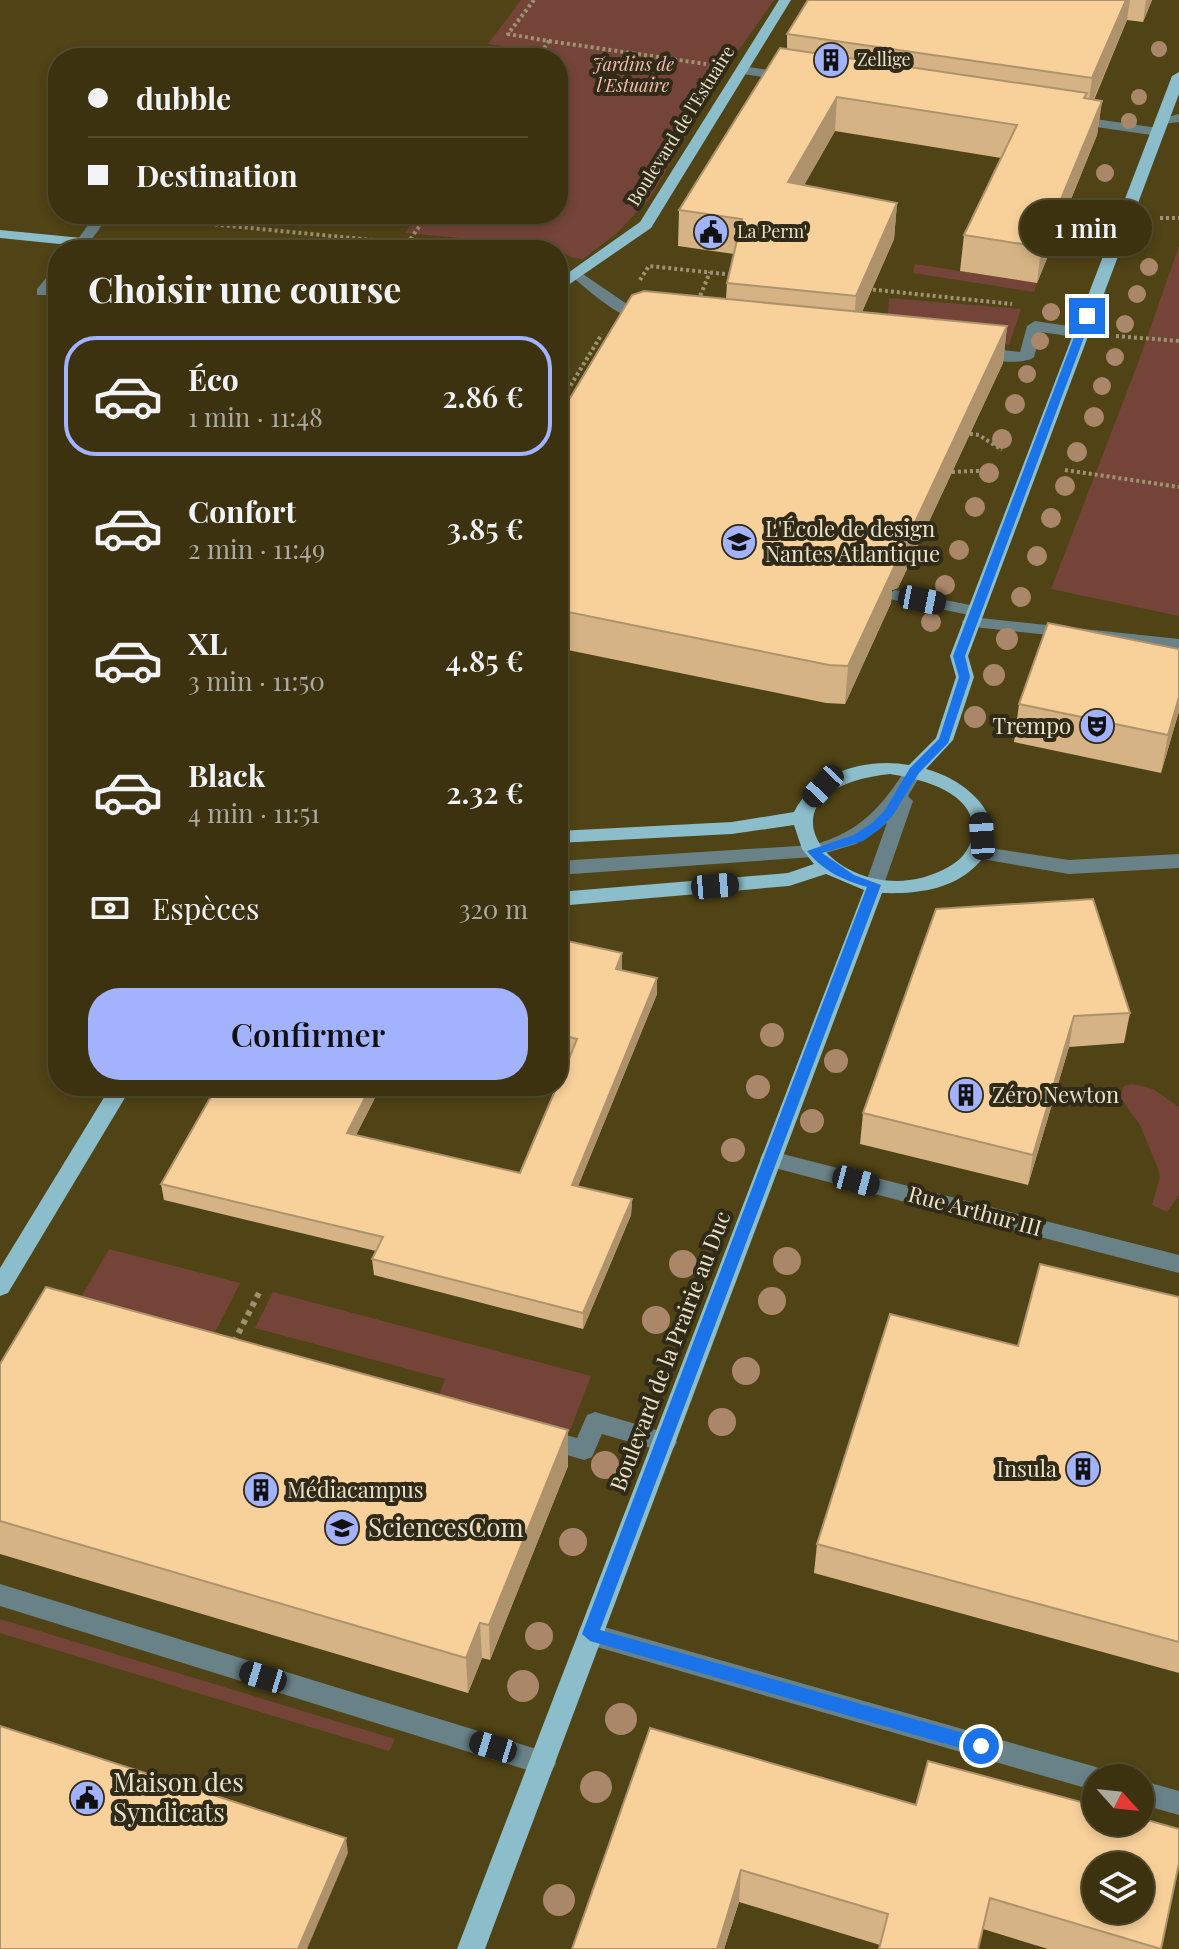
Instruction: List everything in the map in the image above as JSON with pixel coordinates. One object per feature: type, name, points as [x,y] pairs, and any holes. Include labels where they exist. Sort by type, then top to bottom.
[{"type":"main road","name":"Boulevard de l'Estuaire","points":[[568,280],[646,225],[785,0]]},
{"type":"main road","name":"Boulevard de la Prairie au Duc","points":[[914,771],[944,740],[965,677],[959,656],[973,616],[1179,76]]},
{"type":"main road","points":[[0,234],[48,241]]},
{"type":"main road","points":[[865,769],[914,771],[948,784],[972,804],[981,820],[982,836],[977,852],[949,877],[902,887],[875,885],[849,878],[828,866],[813,851],[804,834],[803,817],[810,800],[823,786],[865,769]]},
{"type":"main road","points":[[568,836],[732,828],[803,817]]},
{"type":"main road","points":[[568,898],[789,879],[828,866]]},
{"type":"main road","name":"Boulevard de la Prairie au Duc","points":[[471,1949],[875,885]]},
{"type":"main road","points":[[0,1287],[116,1096]]},
{"type":"street","points":[[742,70],[804,79]]},
{"type":"street","points":[[1052,116],[1160,126],[1179,118]]},
{"type":"street","points":[[577,274],[636,317],[690,322]]},
{"type":"street","points":[[42,292],[48,285]]},
{"type":"street","points":[[965,351],[1026,357],[1035,326],[1081,333]]},
{"type":"street","points":[[895,595],[973,616],[1179,644]]},
{"type":"street","name":"Boulevard de la Prairie au Duc","points":[[568,867],[813,851],[858,838],[876,826],[889,813],[914,771]]},
{"type":"street","name":"Boulevard de la Prairie au Duc","points":[[875,885],[914,771]]},
{"type":"street","points":[[977,852],[1069,867],[1179,861]]},
{"type":"street","name":"Rue Arthur III","points":[[771,1159],[1179,1264]]},
{"type":"street","points":[[525,1434],[584,1450],[595,1422],[665,1442]]},
{"type":"street","points":[[0,1595],[543,1763]]},
{"type":"street","points":[[590,1634],[1082,1775]]},
{"type":"street","points":[[1154,1796],[1179,1803]]},
{"type":"path","points":[[534,0],[508,34],[742,70]]},
{"type":"path","points":[[544,48],[549,41]]},
{"type":"path","points":[[209,224],[367,240]]},
{"type":"path","points":[[623,307],[649,266],[739,275]]},
{"type":"path","points":[[690,322],[710,272]]},
{"type":"path","points":[[568,392],[602,336],[595,291],[577,274]]},
{"type":"path","points":[[857,288],[1041,307],[1035,326]]},
{"type":"path","points":[[1081,333],[1179,341]]},
{"type":"path","points":[[568,395],[577,395]]},
{"type":"path","points":[[956,432],[979,435],[1030,467],[1095,472],[1179,487]]},
{"type":"path","points":[[228,1354],[261,1289]]},
{"type":"green space","name":"Jardins de l'Estuaire","points":[[521,0],[774,0],[722,74],[650,198],[616,234],[583,259],[568,255],[568,240],[483,240],[405,233],[411,224],[568,224],[568,48],[515,48],[488,44]]},
{"type":"green space","points":[[1179,246],[1179,616],[1051,589],[1138,363]]},
{"type":"green space","points":[[915,264],[1037,283],[1034,292],[913,273]]},
{"type":"green space","points":[[889,298],[1021,309],[1009,345],[914,335],[888,316]]},
{"type":"green space","points":[[1132,1084],[1153,1089],[1179,1107],[1179,1195],[1167,1212],[1152,1205],[1160,1177],[1157,1166],[1140,1125],[1120,1097],[1124,1086]]},
{"type":"green space","points":[[109,1249],[240,1283],[213,1336],[79,1301]]},
{"type":"green space","points":[[273,1292],[591,1376],[569,1433],[438,1398],[445,1379],[255,1328]]},
{"type":"green space","points":[[0,1619],[395,1739],[389,1751],[0,1633]]},
{"type":"building","points":[[808,0],[1126,0],[1092,78],[787,34]]},
{"type":"building","points":[[780,48],[1087,93],[1084,98],[1102,101],[1041,247],[964,235],[1017,125],[837,97],[788,182],[897,203],[856,296],[727,283],[742,219],[679,210]]},
{"type":"building","name":"L'École de design Nantes Atlantique","points":[[644,291],[1007,326],[902,550],[887,557],[895,565],[848,666],[829,665],[568,612],[568,401],[632,295]]},
{"type":"building","points":[[1048,623],[1179,649],[1179,697],[1168,735],[1019,704]]},
{"type":"building","name":"Zéro Newton","points":[[1093,899],[1130,1013],[1074,1016],[1033,1155],[863,1113],[936,909]]},
{"type":"building","points":[[568,941],[622,953],[616,969],[657,978],[572,1185],[632,1199],[583,1313],[372,1259],[383,1237],[161,1184],[211,1096],[366,1096],[347,1133],[520,1173],[553,1096],[568,1096],[568,1061],[577,1039],[568,1037]]},
{"type":"building","points":[[1040,1264],[1179,1297],[1179,1642],[817,1544],[890,1314],[1018,1346]]},
{"type":"building","name":"Médiacampus","points":[[46,1287],[568,1430],[489,1625],[480,1623],[466,1658],[0,1521],[0,1364]]},
{"type":"building","name":"Maison des Syndicats","points":[[0,1726],[346,1838],[298,1949],[0,1949]]},
{"type":"building","points":[[650,1728],[916,1805],[928,1761],[1082,1802],[1082,1836],[1154,1836],[1154,1822],[1179,1829],[1179,1863],[1161,1949],[990,1898],[978,1949],[879,1949],[888,1914],[741,1870],[717,1949],[572,1949]]},
{"type":"place","name":"Zellige","points":[[831,60]]},
{"type":"place","name":"La Perm'","points":[[711,232]]},
{"type":"place","name":"L'École de design Nantes Atlantique","points":[[739,542]]},
{"type":"place","name":"Trempo","points":[[1097,726]]},
{"type":"place","name":"Zéro Newton","points":[[966,1095]]},
{"type":"place","name":"Insula","points":[[1083,1469]]},
{"type":"place","name":"Médiacampus","points":[[261,1490]]},
{"type":"place","name":"SciencesCom","points":[[342,1528]]},
{"type":"place","name":"Maison des Syndicats","points":[[87,1798]]},
{"type":"route","points":[[981,1746],[590,1634],[875,885],[849,878],[828,866],[813,851],[858,838],[876,826],[889,813],[914,771],[944,740],[965,677],[959,656],[1087,316]]}]
